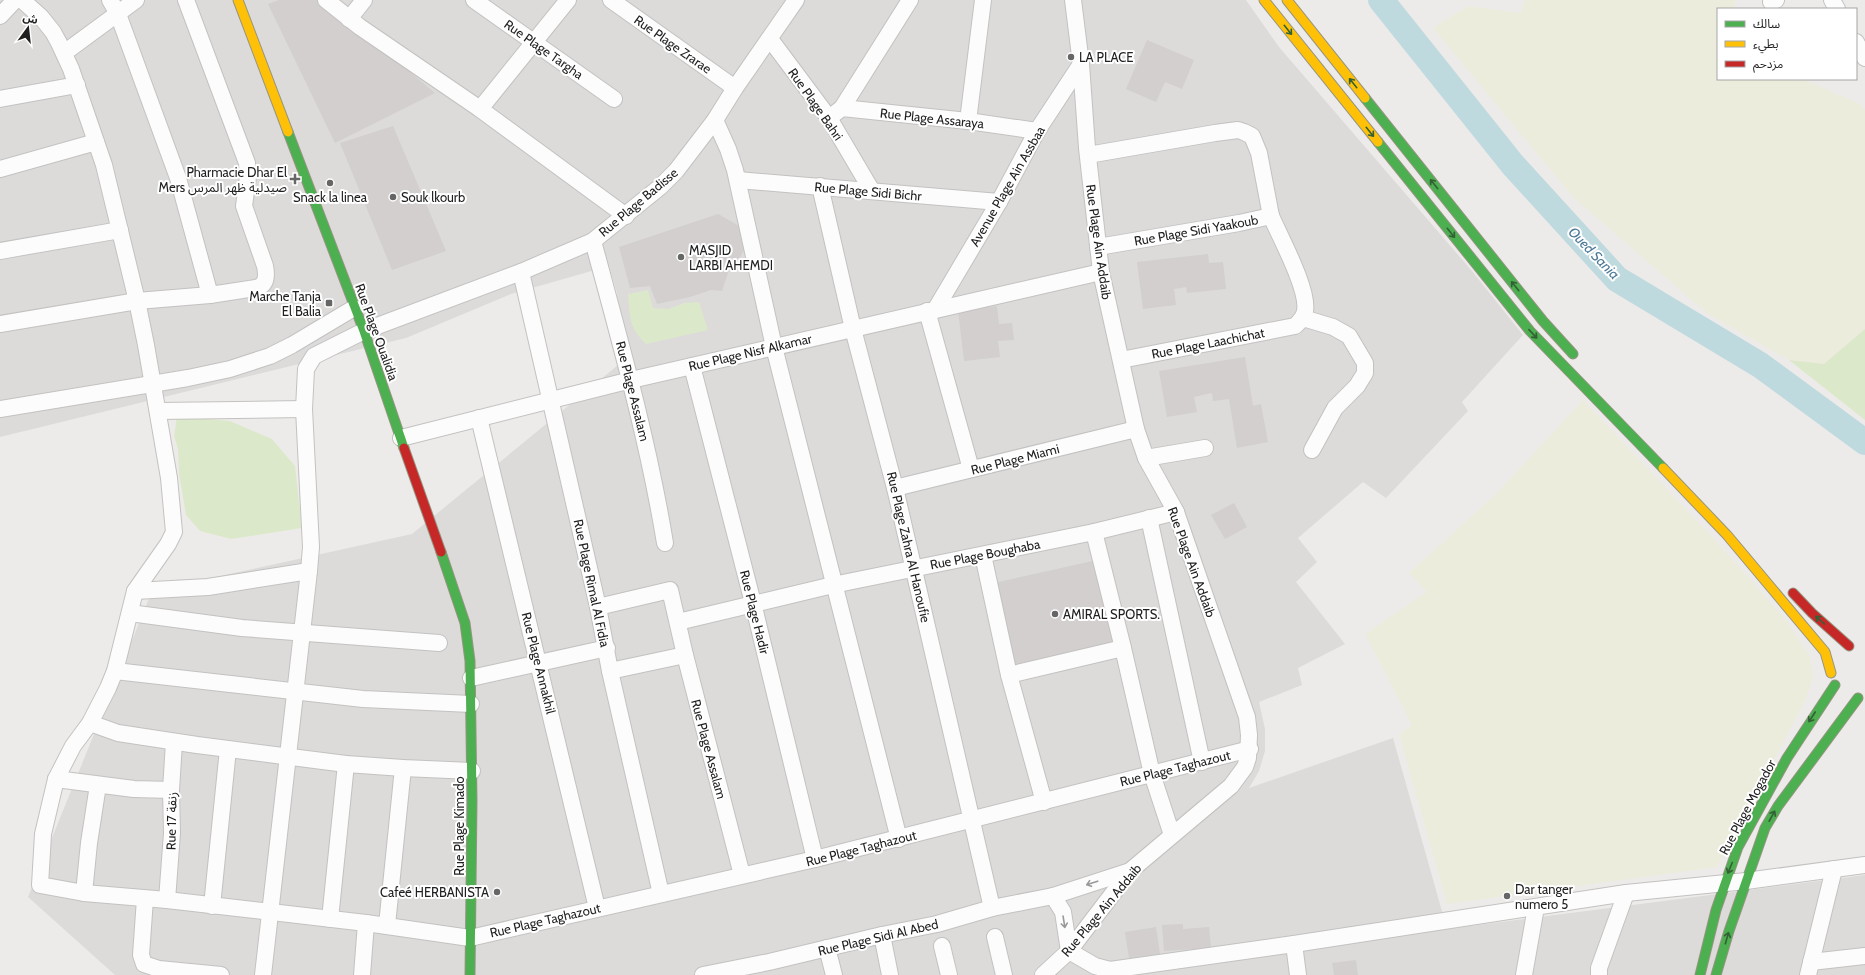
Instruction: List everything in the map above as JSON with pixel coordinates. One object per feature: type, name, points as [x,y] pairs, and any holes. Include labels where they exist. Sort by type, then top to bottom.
[{"type":"main road","name":"Rue Plage Oualidia","points":[[238,0],[364,331],[461,609],[468,636],[471,678]]},
{"type":"main road","points":[[1264,0],[1530,331],[1727,535],[1825,652],[1831,673],[1849,694]]},
{"type":"main road","points":[[1287,0],[1543,321],[1580,362]]},
{"type":"main road","points":[[1785,584],[1812,613],[1853,645],[1837,654],[1832,662],[1831,673]]},
{"type":"main road","name":"Rue Plage Kimado","points":[[470,975],[472,771],[471,678]]},
{"type":"main road","name":"Rue Plage Mogador","points":[[1716,975],[1729,931],[1765,828],[1849,694]]},
{"type":"main road","name":"Rue Plage Mogador","points":[[1700,975],[1724,883],[1739,845],[1774,780],[1811,718],[1849,694]]},
{"type":"street","points":[[0,16],[16,0]]},
{"type":"street","points":[[22,0],[41,17],[53,32],[64,53],[77,85],[104,165],[137,301],[153,384],[170,478],[174,532],[168,544],[135,591],[115,671],[108,688],[90,723],[73,746],[56,779],[43,834],[40,885],[84,893],[167,900],[330,918],[470,938]]},
{"type":"street","points":[[110,0],[118,14],[178,178],[210,295]]},
{"type":"street","points":[[64,53],[136,0]]},
{"type":"street","points":[[0,324],[137,301],[210,295],[261,287],[265,281],[266,273],[244,206],[248,177],[247,163],[186,0]]},
{"type":"street","points":[[326,0],[349,19],[480,109],[626,216]]},
{"type":"street","points":[[349,19],[364,0]]},
{"type":"street","name":"Rue Plage Targha","points":[[474,0],[614,98]]},
{"type":"street","points":[[480,109],[568,0]]},
{"type":"street","name":"Rue Plage Zrarae","points":[[611,0],[735,88]]},
{"type":"street","name":"Rue Plage Badisse","points":[[264,975],[295,692],[310,571],[311,547],[304,408],[306,369],[314,356],[364,331],[521,272],[592,241],[626,216],[660,188],[676,171],[715,120],[735,88],[796,0]]},
{"type":"street","points":[[835,113],[910,0]]},
{"type":"street","points":[[968,121],[983,0]]},
{"type":"street","name":"Rue Plage Ain Addaib","points":[[1047,974],[1069,951],[1130,871],[1172,834],[1231,786],[1246,767],[1250,749],[1247,717],[1176,512],[1146,458],[1136,430],[1101,272],[1088,155],[1081,64],[1073,0]]},
{"type":"street","name":"Rue Plage Bahri","points":[[770,39],[835,113],[872,192]]},
{"type":"street","points":[[1857,44],[1865,58]]},
{"type":"street","name":"Avenue Plage Ain Assbaa","points":[[931,311],[999,202],[1038,131],[1081,64]]},
{"type":"street","points":[[0,99],[77,85]]},
{"type":"street","name":"Rue Plage Assaraya","points":[[835,113],[968,121],[1038,131]]},
{"type":"street","points":[[715,120],[728,149],[738,180],[774,347],[899,839]]},
{"type":"street","points":[[1088,155],[1238,130],[1252,136],[1259,153],[1271,216]]},
{"type":"street","points":[[0,169],[96,142]]},
{"type":"street","name":"Rue Plage Sidi Bichr","points":[[738,180],[999,202]]},
{"type":"street","name":"Rue Plage Zahra Al Hanoufie","points":[[820,186],[853,329],[895,488],[973,820],[992,908]]},
{"type":"street","name":"Rue Plage Sidi Yaakoub","points":[[1098,247],[1239,224],[1271,216],[1301,287],[1306,303],[1299,322]]},
{"type":"street","points":[[0,251],[120,230]]},
{"type":"street","name":"Rue Plage Assalam","points":[[592,241],[631,380],[657,493],[666,543]]},
{"type":"street","name":"Rue Plage Rimal Al Fidia","points":[[521,272],[598,607],[607,648],[610,671],[662,894]]},
{"type":"street","name":"Rue Plage Nisf Alkamar","points":[[401,438],[631,380],[1101,272]]},
{"type":"street","points":[[0,409],[153,384],[230,369],[270,356],[310,335],[354,308]]},
{"type":"street","points":[[931,311],[971,469]]},
{"type":"street","points":[[1299,322],[1333,327],[1349,336],[1365,363],[1365,373],[1356,386],[1335,408],[1312,450]]},
{"type":"street","name":"Rue Plage Laachichat","points":[[1120,360],[1299,322]]},
{"type":"street","name":"Rue Plage Hadir","points":[[692,366],[753,603],[815,860]]},
{"type":"street","points":[[158,411],[304,408]]},
{"type":"street","name":"Rue Plage Annakhil","points":[[479,418],[597,908]]},
{"type":"street","name":"Rue Plage Miami","points":[[895,488],[1136,430]]},
{"type":"street","points":[[1146,458],[1205,448]]},
{"type":"street","name":"Rue Plage Boughaba","points":[[678,622],[834,585],[1094,532],[1176,512]]},
{"type":"street","points":[[1149,518],[1202,762]]},
{"type":"street","points":[[1094,532],[1152,774],[1172,834]]},
{"type":"street","points":[[982,555],[1009,675],[1044,802]]},
{"type":"street","points":[[135,591],[208,586],[310,571]]},
{"type":"street","name":"Rue Plage Assalam","points":[[598,607],[670,590],[685,655],[742,876]]},
{"type":"street","points":[[130,613],[242,628],[303,634],[439,643]]},
{"type":"street","points":[[471,678],[607,648]]},
{"type":"street","points":[[1009,675],[1123,648]]},
{"type":"street","points":[[610,671],[685,655]]},
{"type":"street","points":[[115,671],[363,700],[471,704]]},
{"type":"street","points":[[90,723],[118,733],[288,757],[346,764],[472,771]]},
{"type":"street","name":"Rue 17 زنقة","points":[[167,900],[172,833],[171,790],[174,742]]},
{"type":"street","points":[[212,906],[228,749]]},
{"type":"street","name":"Rue Plage Taghazout","points":[[470,938],[597,908],[815,860],[1250,749]]},
{"type":"street","points":[[330,918],[346,764]]},
{"type":"street","points":[[387,926],[403,768]]},
{"type":"street","points":[[56,779],[134,789],[171,790]]},
{"type":"street","points":[[84,893],[89,843],[98,784]]},
{"type":"street","points":[[1053,896],[1063,912],[1069,951],[1095,966],[1110,970],[1294,944],[1626,893],[1746,881],[1865,865]]},
{"type":"street","points":[[1834,869],[1809,969],[1865,956]]},
{"type":"street","name":"Rue Plage Sidi Al Abed","points":[[704,975],[770,969],[828,948],[937,924],[992,908],[1053,896],[1130,871]]},
{"type":"street","points":[[1599,975],[1599,968],[1626,893]]},
{"type":"street","points":[[146,899],[141,955],[144,964],[159,969],[221,975]]},
{"type":"street","points":[[1524,975],[1536,907]]},
{"type":"street","points":[[362,975],[366,923]]},
{"type":"street","points":[[882,935],[890,975]]},
{"type":"street","points":[[995,937],[1004,975]]},
{"type":"street","points":[[1294,944],[1298,975]]},
{"type":"street","points":[[942,946],[949,975]]},
{"type":"street","points":[[828,948],[834,975]]},
{"type":"shaded area","points":[[0,0],[1246,0],[1279,47],[1472,271],[1523,335],[1462,402],[1468,411],[1386,498],[1363,482],[1298,538],[1317,562],[1296,582],[1345,644],[1298,668],[1302,685],[1259,702],[1265,729],[1265,751],[1259,771],[1249,788],[1393,738],[1447,929],[1865,875],[1865,975],[115,975],[28,897],[152,591],[412,534],[623,361],[617,293],[609,266],[511,294],[406,338],[0,437]]},
{"type":"shaded area","points":[[1525,0],[1735,0],[1735,8],[1717,8],[1717,80],[1805,80],[1862,105],[1865,110],[1865,329],[1824,364],[1789,360],[1708,314],[1574,198],[1433,28],[1468,6],[1521,13]]},
{"type":"shaded area","points":[[1583,400],[1716,541],[1786,620],[1810,657],[1813,677],[1805,701],[1717,867],[1447,904],[1399,734],[1412,725],[1365,634],[1427,592],[1409,573],[1496,494]]},
{"type":"green space","points":[[648,290],[653,308],[669,309],[684,303],[699,302],[708,330],[646,344],[636,333],[631,322],[628,294]]},
{"type":"green space","points":[[1865,329],[1865,420],[1789,360],[1824,364]]},
{"type":"green space","points":[[177,416],[230,421],[272,439],[295,466],[302,528],[231,539],[200,531],[186,515],[179,473],[178,449],[174,436]]},
{"type":"building","points":[[279,0],[324,0],[435,93],[335,143],[268,4]]},
{"type":"building","points":[[1147,40],[1194,60],[1182,89],[1165,82],[1156,102],[1126,89]]},
{"type":"building","name":"Souk lkourb","points":[[393,126],[446,251],[392,270],[340,143]]},
{"type":"building","name":"MASJID LARBI AHEMDI","points":[[718,214],[741,227],[746,246],[735,267],[729,270],[722,291],[711,290],[690,297],[657,304],[650,286],[630,288],[619,247]]},
{"type":"building","points":[[1208,254],[1209,263],[1223,262],[1226,289],[1187,293],[1186,287],[1174,289],[1176,305],[1143,309],[1137,262]]},
{"type":"building","points":[[997,306],[999,324],[1012,323],[1014,340],[998,341],[1000,357],[964,361],[958,310]]},
{"type":"building","points":[[1245,357],[1253,406],[1261,404],[1268,442],[1237,448],[1229,399],[1213,401],[1212,393],[1194,397],[1197,412],[1167,417],[1159,371]]},
{"type":"building","points":[[1234,503],[1247,527],[1225,539],[1211,515]]},
{"type":"building","name":"AMIRAL SPORTS.","points":[[1097,560],[1116,645],[1013,667],[994,583]]},
{"type":"building","points":[[1183,924],[1183,929],[1209,927],[1211,948],[1164,951],[1162,925]]},
{"type":"building","points":[[1156,927],[1160,954],[1129,958],[1125,932]]},
{"type":"building","points":[[1356,960],[1358,975],[1334,975],[1332,963]]},
{"type":"waterway","name":"Oued Sania","points":[[1381,0],[1513,165],[1617,279],[1760,365],[1865,442]]},
{"type":"traffic: fast","points":[[1365,98],[1543,321],[1573,354]]},
{"type":"traffic: fast","points":[[288,132],[364,331],[404,448]]},
{"type":"traffic: fast","points":[[1378,142],[1530,331],[1663,468]]},
{"type":"traffic: fast","points":[[441,552],[465,623],[470,661],[472,801],[470,975]]},
{"type":"traffic: fast","points":[[1700,975],[1716,910],[1738,847],[1787,758],[1835,685]]},
{"type":"traffic: fast","points":[[1716,975],[1729,931],[1765,828],[1778,806],[1858,698]]},
{"type":"traffic: slow","points":[[238,0],[288,132]]},
{"type":"traffic: slow","points":[[1264,0],[1378,142]]},
{"type":"traffic: slow","points":[[1287,0],[1365,98]]},
{"type":"traffic: slow","points":[[1663,468],[1727,535],[1825,652],[1831,673]]},
{"type":"traffic: jam","points":[[404,448],[441,552]]},
{"type":"traffic: jam","points":[[1793,593],[1812,613],[1849,646]]},
{"type":"place","name":"LA PLACE","points":[[1071,57]]},
{"type":"place","name":"Pharmacie Dhar El Mers صيدلية ظهر المرس","points":[[295,179]]},
{"type":"place","name":"Snack la linea","points":[[330,183]]},
{"type":"place","name":"Souk lkourb","points":[[393,197]]},
{"type":"place","name":"MASJID LARBI AHEMDI","points":[[681,257]]},
{"type":"place","name":"Marche Tanja El Balia","points":[[329,303]]},
{"type":"place","name":"AMIRAL SPORTS.","points":[[1055,614]]},
{"type":"place","name":"Cafeé HERBANISTA","points":[[497,892]]},
{"type":"place","name":"Dar tanger numero 5","points":[[1507,896]]}]
